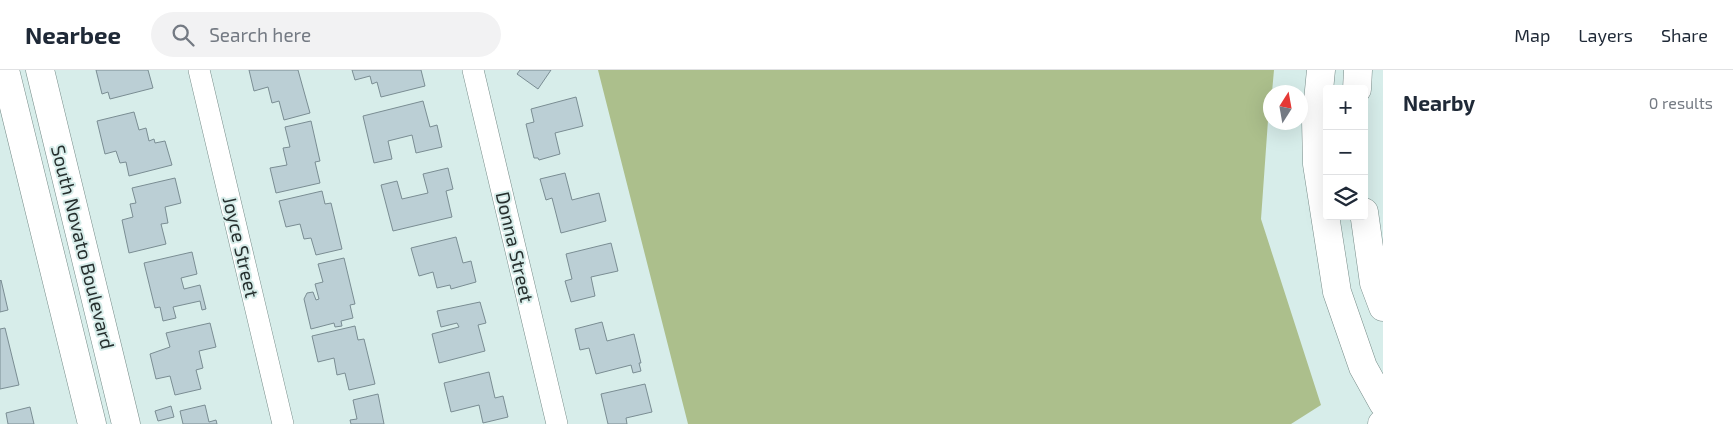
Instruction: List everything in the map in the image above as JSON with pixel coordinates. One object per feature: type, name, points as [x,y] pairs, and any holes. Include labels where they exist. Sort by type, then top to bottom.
[{"type":"main road","name":"South Novato Boulevard","points":[[5,70],[92,424]]},
{"type":"main road","name":"South Novato Boulevard","points":[[40,70],[126,424]]},
{"type":"main road","points":[[1321,70],[1316,121],[1317,164],[1337,292],[1363,367],[1383,403]]},
{"type":"main road","points":[[1357,85],[1358,70]]},
{"type":"main road","points":[[1365,220],[1374,283],[1383,307]]},
{"type":"street","name":"Joyce Street","points":[[199,70],[283,424]]},
{"type":"street","name":"Donna Street","points":[[473,70],[557,424]]},
{"type":"green space","points":[[598,70],[1274,70],[1273,85],[1263,85],[1263,130],[1267,130],[1261,219],[1321,405],[1291,424],[688,424]]},
{"type":"building","points":[[96,70],[148,70],[153,88],[110,99],[108,92],[102,94]]},
{"type":"building","points":[[249,70],[298,70],[310,113],[284,120],[279,101],[272,103],[268,87],[254,91]]},
{"type":"building","points":[[352,70],[421,70],[425,86],[381,97],[377,82],[372,84],[370,76],[355,80]]},
{"type":"building","points":[[520,70],[551,70],[538,89],[517,74]]},
{"type":"building","points":[[576,97],[583,126],[555,133],[560,154],[539,160],[534,158],[526,124],[534,122],[531,109]]},
{"type":"building","points":[[423,101],[430,127],[437,125],[442,147],[416,153],[412,135],[388,141],[392,159],[374,163],[363,116]]},
{"type":"building","points":[[134,112],[139,130],[146,128],[149,141],[154,139],[155,143],[165,141],[172,165],[129,176],[126,162],[120,163],[116,151],[105,154],[97,121]]},
{"type":"building","points":[[311,121],[320,161],[315,162],[320,183],[276,193],[270,168],[287,165],[283,148],[290,147],[285,127]]},
{"type":"building","points":[[448,168],[453,189],[446,191],[452,217],[393,231],[381,185],[397,181],[402,199],[428,193],[423,174]]},
{"type":"building","points":[[565,173],[572,200],[599,193],[606,221],[561,233],[552,198],[546,200],[540,179]]},
{"type":"building","points":[[175,178],[181,203],[165,207],[168,223],[161,224],[166,244],[129,253],[122,220],[133,217],[130,204],[136,203],[132,188]]},
{"type":"building","points":[[322,191],[325,204],[331,203],[342,249],[316,255],[311,238],[304,239],[300,224],[286,227],[279,201]]},
{"type":"building","points":[[456,237],[463,263],[471,261],[476,282],[451,289],[450,285],[437,288],[433,272],[419,276],[411,248]]},
{"type":"building","points":[[611,243],[618,271],[591,277],[595,296],[571,302],[565,281],[572,279],[566,254]]},
{"type":"building","points":[[192,252],[197,274],[181,278],[184,289],[200,285],[206,309],[202,310],[200,301],[173,307],[176,318],[163,321],[160,307],[155,308],[144,263]]},
{"type":"building","points":[[344,258],[355,304],[350,305],[353,318],[341,321],[342,326],[335,327],[334,323],[311,329],[304,299],[307,293],[313,292],[316,300],[319,299],[315,284],[323,282],[318,264]]},
{"type":"building","points":[[0,281],[8,310],[0,312]]},
{"type":"building","points":[[480,302],[486,323],[478,325],[485,351],[439,363],[432,334],[459,327],[457,323],[441,327],[437,311]]},
{"type":"building","points":[[602,322],[607,341],[634,334],[641,371],[633,373],[631,365],[596,374],[589,348],[580,350],[575,329]]},
{"type":"building","points":[[210,323],[216,347],[199,351],[203,368],[196,370],[201,389],[175,395],[170,376],[156,379],[150,354],[170,347],[166,333]]},
{"type":"building","points":[[355,326],[358,340],[364,339],[375,384],[349,390],[345,373],[337,375],[334,358],[318,362],[312,336]]},
{"type":"building","points":[[5,328],[19,385],[0,389],[0,329]]},
{"type":"building","points":[[489,372],[495,398],[503,396],[508,417],[483,423],[479,405],[451,412],[444,383]]},
{"type":"building","points":[[645,384],[652,412],[626,418],[627,424],[608,424],[601,394]]},
{"type":"building","points":[[378,394],[384,424],[351,424],[350,420],[357,419],[353,400]]},
{"type":"building","points":[[205,405],[209,422],[216,420],[217,424],[183,424],[180,411]]},
{"type":"building","points":[[171,406],[174,417],[158,421],[155,411]]},
{"type":"building","points":[[30,407],[34,424],[8,424],[6,413]]}]
